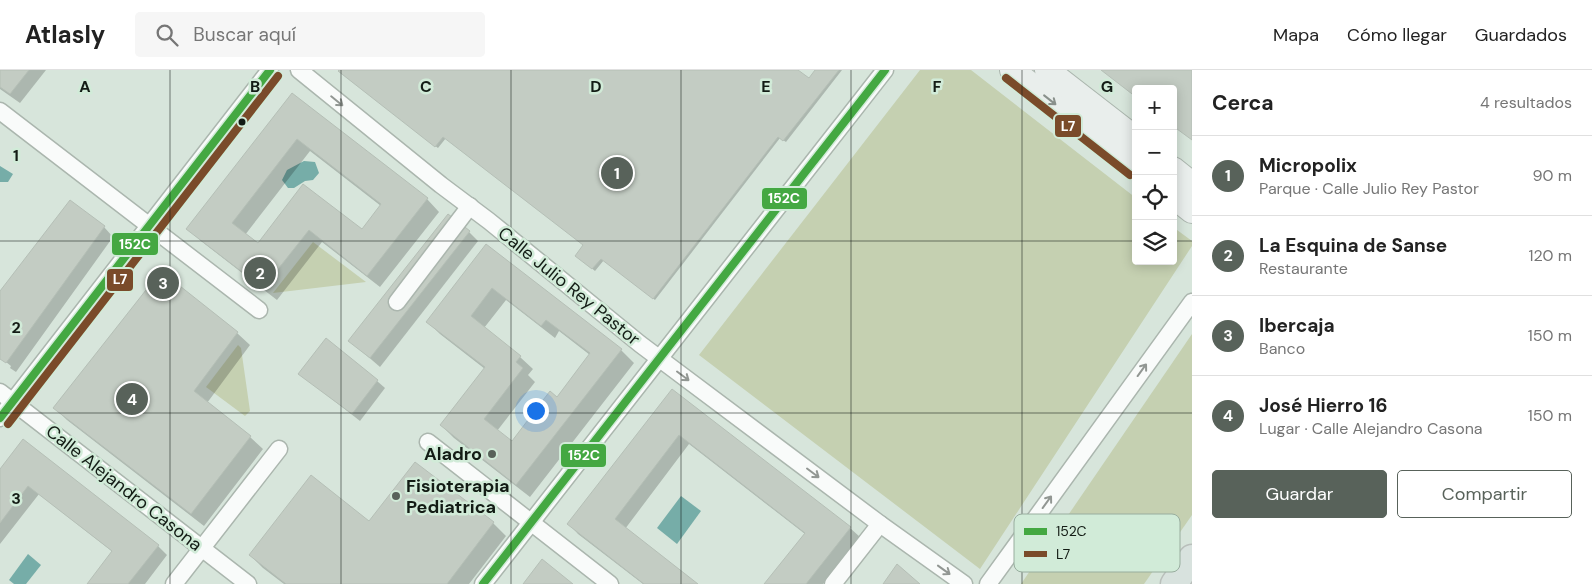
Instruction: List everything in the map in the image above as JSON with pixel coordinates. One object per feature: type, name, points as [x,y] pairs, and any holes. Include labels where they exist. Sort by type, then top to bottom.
[{"type":"main road","points":[[1174,584],[1192,558]]},
{"type":"street","points":[[0,418],[6,397],[150,225],[270,70]]},
{"type":"street","name":"Calle Julio Rey Pastor","points":[[299,70],[659,358],[880,524],[964,584]]},
{"type":"street","points":[[482,584],[885,70]]},
{"type":"street","points":[[1012,70],[1132,164]]},
{"type":"street","points":[[1047,70],[1132,137]]},
{"type":"street","points":[[0,111],[259,310]]},
{"type":"street","points":[[1177,172],[1192,184]]},
{"type":"street","points":[[1177,199],[1192,211]]},
{"type":"street","points":[[397,302],[470,206]]},
{"type":"street","points":[[1039,514],[1192,302]]},
{"type":"street","name":"Calle Alejandro Casona","points":[[6,397],[248,584]]},
{"type":"street","points":[[428,442],[610,584]]},
{"type":"street","points":[[174,584],[279,449]]},
{"type":"street","points":[[833,584],[880,524]]},
{"type":"street","points":[[988,584],[1014,548]]},
{"type":"green space","points":[[920,70],[971,70],[1132,195],[1132,265],[1177,265],[1177,230],[1192,241],[1192,246],[1016,514],[1014,514],[1014,517],[980,569],[699,355]]},
{"type":"green space","points":[[313,242],[366,282],[273,293]]},
{"type":"green space","points":[[1192,334],[1192,515],[1180,532],[1180,514],[1069,514]]},
{"type":"green space","points":[[238,345],[241,348],[250,411],[245,416],[206,387]]},
{"type":"green space","points":[[1029,572],[1152,572],[1144,584],[1021,584]]},
{"type":"water","points":[[304,161],[315,162],[319,173],[313,180],[305,181],[294,188],[288,188],[282,180],[287,170]]},
{"type":"water","points":[[0,166],[13,174],[8,182],[0,182]]},
{"type":"water","points":[[681,496],[701,511],[677,544],[657,528]]},
{"type":"water","points":[[28,554],[41,565],[26,584],[14,584],[9,580]]},
{"type":"building","points":[[0,70],[29,70],[10,94],[0,87]]},
{"type":"building","points":[[339,70],[798,70],[809,78],[815,70],[839,70],[783,141],[778,137],[653,299],[601,259],[592,269],[575,256],[583,245],[443,137],[435,147]]},
{"type":"building","points":[[1101,70],[1192,70],[1192,140],[1177,129],[1177,85],[1132,85],[1132,94]]},
{"type":"building","points":[[292,93],[428,198],[367,276],[309,230],[263,288],[186,229]],"holes":[[[297,139],[381,204],[362,229],[303,184],[258,243],[232,223]]]},
{"type":"building","points":[[70,200],[105,226],[6,363],[0,359],[0,291]]},
{"type":"building","points":[[448,214],[470,231],[370,358],[348,341]]},
{"type":"building","points":[[486,244],[622,349],[516,485],[440,425],[485,367],[426,322]],"holes":[[[492,288],[541,326],[546,320],[590,353],[557,397],[550,391],[512,441],[484,419],[523,368],[516,362],[521,356],[471,316]]]},
{"type":"building","points":[[161,271],[238,332],[194,391],[251,436],[191,514],[53,408]]},
{"type":"building","points":[[326,338],[378,380],[352,414],[298,374]]},
{"type":"building","points":[[672,389],[851,527],[806,584],[764,584],[805,533],[679,435],[615,519],[698,584],[644,584],[567,524]]},
{"type":"building","points":[[23,439],[159,545],[128,584],[87,584],[112,551],[28,486],[0,523],[0,469]]},
{"type":"building","points":[[415,462],[494,522],[447,584],[286,584],[249,555],[311,475],[369,521]]},
{"type":"building","points":[[542,559],[573,584],[523,584]]},
{"type":"building","points":[[897,564],[920,584],[883,584]]},
{"type":"transit line","name":"152C","points":[[0,418],[270,70]]},
{"type":"transit line","name":"152C","points":[[483,584],[885,70]]},
{"type":"transit line","name":"L7","points":[[8,424],[278,76]]},
{"type":"transit line","name":"L7","points":[[1006,78],[1130,175]]},
{"type":"place","name":"Micropolix","points":[[617,173]]},
{"type":"place","name":"La Esquina de Sanse","points":[[260,273]]},
{"type":"place","name":"Ibercaja","points":[[163,283]]},
{"type":"place","name":"José Hierro 16","points":[[132,399]]},
{"type":"place","name":"Aladro","points":[[492,454]]},
{"type":"place","name":"Fisioterapia Pediatrica","points":[[396,496]]}]
